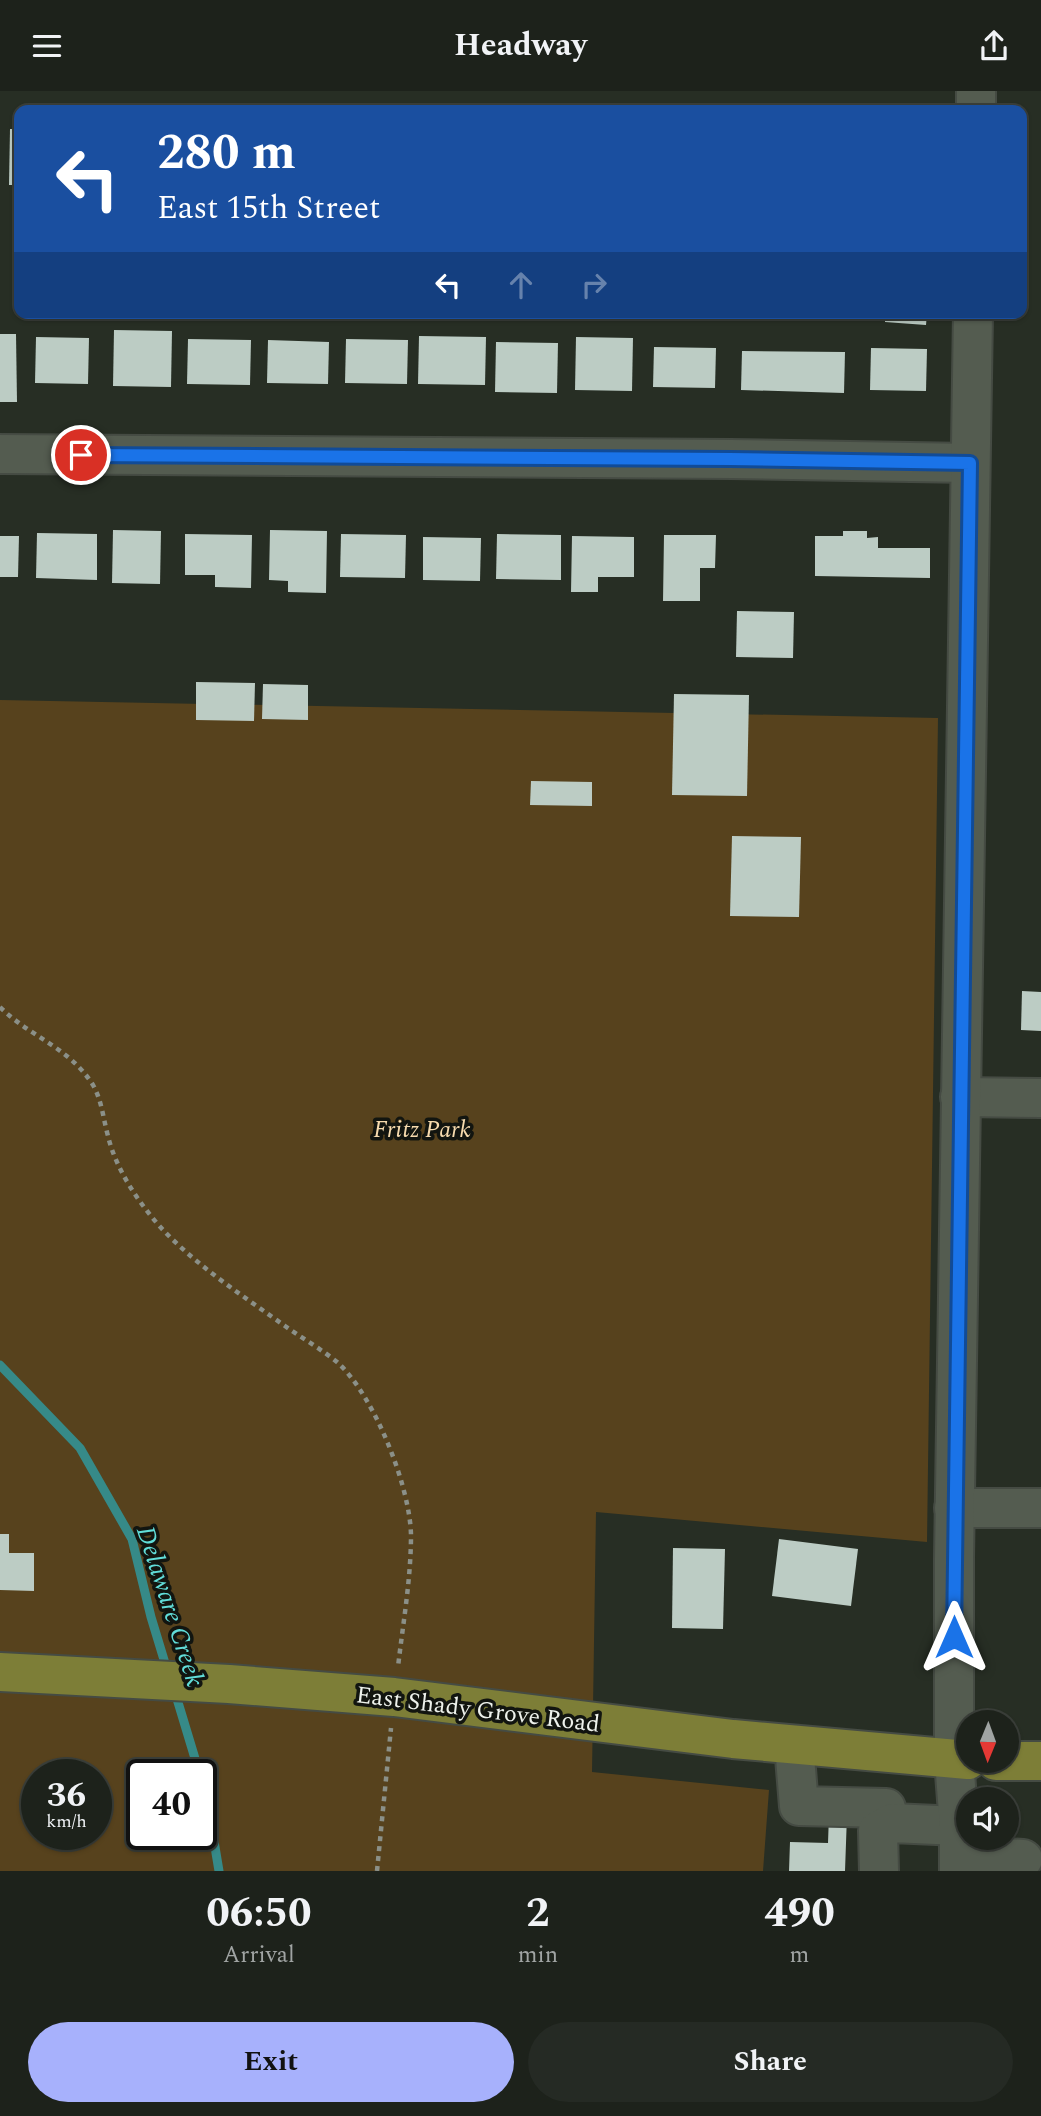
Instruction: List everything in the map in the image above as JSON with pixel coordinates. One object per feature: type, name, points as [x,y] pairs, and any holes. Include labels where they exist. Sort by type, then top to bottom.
[{"type":"main road","name":"East Shady Grove Road","points":[[0,1672],[229,1684],[394,1697],[733,1739],[956,1760]]},
{"type":"main road","points":[[1019,1761],[1041,1761]]},
{"type":"street","points":[[960,1710],[954,1508],[973,319]]},
{"type":"street","points":[[0,454],[970,463]]},
{"type":"street","points":[[960,1097],[1041,1098]]},
{"type":"street","points":[[954,1508],[1041,1508]]},
{"type":"street","points":[[794,1745],[799,1806],[889,1815],[959,1851],[1028,1860]]},
{"type":"street","points":[[878,1871],[878,1831],[889,1815],[886,1754]]},
{"type":"street","points":[[959,1851],[961,1773]]},
{"type":"path","points":[[0,1007],[67,1054],[80,1067],[94,1088],[104,1112],[108,1137],[120,1167],[136,1195],[163,1229],[224,1283],[336,1361],[355,1381],[373,1411],[391,1453],[411,1531],[377,1871]]},
{"type":"green space","name":"Fritz Park","points":[[0,700],[938,718],[927,1542],[596,1512],[592,1772],[769,1790],[763,1871],[0,1871]]},
{"type":"building","points":[[10,129],[14,129],[14,185],[9,185]]},
{"type":"building","points":[[885,319],[926,319],[926,325],[885,322]]},
{"type":"building","points":[[114,330],[172,331],[171,387],[113,386]]},
{"type":"building","points":[[0,334],[16,334],[17,402],[0,402]]},
{"type":"building","points":[[419,336],[486,337],[485,385],[418,384]]},
{"type":"building","points":[[36,337],[89,338],[88,384],[35,383]]},
{"type":"building","points":[[576,337],[633,338],[632,391],[575,390]]},
{"type":"building","points":[[188,339],[251,340],[250,385],[187,384]]},
{"type":"building","points":[[346,339],[408,340],[407,384],[345,383]]},
{"type":"building","points":[[268,340],[329,342],[328,384],[267,383]]},
{"type":"building","points":[[496,342],[558,343],[557,393],[495,392]]},
{"type":"building","points":[[654,347],[716,348],[715,388],[653,387]]},
{"type":"building","points":[[871,348],[927,349],[926,391],[870,390]]},
{"type":"building","points":[[742,351],[845,352],[844,393],[741,390]]},
{"type":"building","points":[[113,530],[161,531],[160,584],[112,583]]},
{"type":"building","points":[[270,530],[327,531],[326,593],[288,592],[288,581],[269,580]]},
{"type":"building","points":[[843,531],[867,531],[867,538],[878,537],[878,548],[930,548],[930,578],[815,576],[815,536],[843,536]]},
{"type":"building","points":[[37,533],[97,534],[97,580],[36,578]]},
{"type":"building","points":[[185,534],[252,535],[251,588],[215,587],[215,575],[185,575]]},
{"type":"building","points":[[341,534],[406,535],[405,578],[340,577]]},
{"type":"building","points":[[497,534],[561,535],[561,580],[496,579]]},
{"type":"building","points":[[664,535],[716,535],[715,568],[700,568],[700,601],[663,601]]},
{"type":"building","points":[[0,536],[19,536],[18,577],[0,577]]},
{"type":"building","points":[[572,536],[634,537],[634,577],[598,577],[598,592],[571,592]]},
{"type":"building","points":[[423,537],[481,538],[480,581],[423,580]]},
{"type":"building","points":[[737,611],[794,612],[793,658],[736,657]]},
{"type":"building","points":[[196,682],[255,683],[254,721],[196,720]]},
{"type":"building","points":[[263,684],[308,685],[308,720],[262,719]]},
{"type":"building","points":[[674,694],[749,695],[747,796],[672,795]]},
{"type":"building","points":[[531,781],[592,782],[592,806],[530,805]]},
{"type":"building","points":[[732,836],[801,837],[799,917],[730,916]]},
{"type":"building","points":[[1022,991],[1041,992],[1041,1031],[1021,1030]]},
{"type":"building","points":[[0,1534],[9,1534],[9,1553],[34,1553],[34,1591],[0,1590]]},
{"type":"building","points":[[779,1539],[858,1549],[851,1606],[772,1596]]},
{"type":"building","points":[[673,1548],[725,1549],[723,1629],[672,1628]]},
{"type":"building","points":[[829,1814],[847,1815],[845,1871],[789,1871],[790,1842],[828,1843]]},
{"type":"waterway","name":"Delaware Creek","points":[[0,1365],[80,1448],[132,1539],[168,1673]]},
{"type":"waterway","name":"Delaware Creek","points":[[174,1689],[195,1759]]},
{"type":"waterway","name":"Delaware Creek","points":[[216,1850],[219,1871]]},
{"type":"route","points":[[81,455],[970,463],[954,1480],[954,1637]]}]
